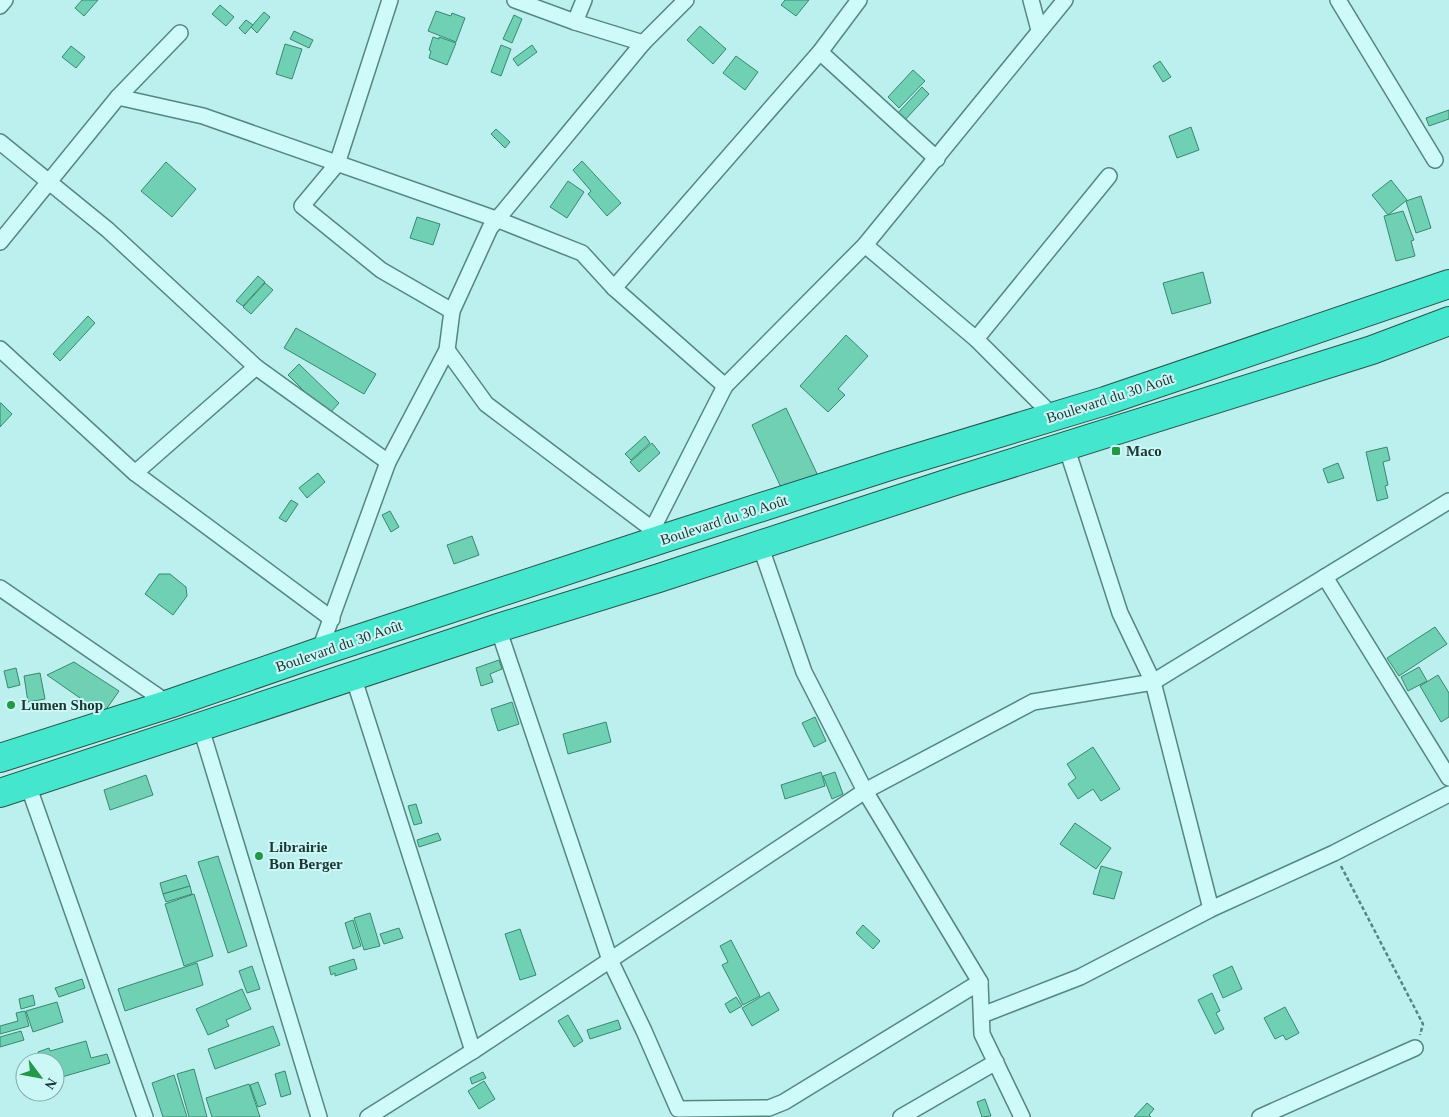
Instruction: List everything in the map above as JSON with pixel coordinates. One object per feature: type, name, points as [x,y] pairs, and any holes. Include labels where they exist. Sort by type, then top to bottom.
[{"type":"highway","name":"Boulevard du 30 Août","points":[[0,758],[169,704],[659,534],[1054,417],[1449,284]]},
{"type":"highway","points":[[0,794],[200,725],[498,628],[1372,350],[1449,320]]},
{"type":"street","points":[[0,6],[6,0]]},
{"type":"street","points":[[390,0],[337,164],[302,206],[381,270],[452,311]]},
{"type":"street","points":[[515,0],[575,22],[643,43]]},
{"type":"street","points":[[575,22],[584,0]]},
{"type":"street","points":[[319,652],[388,462],[447,350],[452,311],[496,219],[643,43],[686,0]]},
{"type":"street","points":[[614,288],[820,52],[859,0]]},
{"type":"street","points":[[1031,0],[1039,30]]},
{"type":"street","points":[[447,350],[486,404],[659,534],[725,386],[865,245],[1065,0]]},
{"type":"street","points":[[1338,0],[1435,160]]},
{"type":"street","points":[[0,242],[118,97],[180,33]]},
{"type":"street","points":[[820,52],[937,159]]},
{"type":"street","points":[[118,97],[203,116],[496,219],[582,253],[614,288],[725,386]]},
{"type":"street","points":[[0,142],[50,180],[108,230],[256,366],[388,462]]},
{"type":"street","points":[[976,339],[1109,176]]},
{"type":"street","points":[[865,245],[976,339],[1054,417]]},
{"type":"street","points":[[0,348],[135,473],[332,619]]},
{"type":"street","points":[[135,473],[256,366]]},
{"type":"street","points":[[1066,446],[1120,613],[1153,682],[1211,909]]},
{"type":"street","points":[[368,1117],[473,1051],[865,791],[1032,702],[1153,682],[1449,501]]},
{"type":"street","points":[[760,545],[804,672],[865,791],[980,982],[982,1034],[1022,1117]]},
{"type":"street","points":[[1325,577],[1449,778]]},
{"type":"street","points":[[0,588],[169,704]]},
{"type":"street","points":[[498,628],[610,960],[644,1031],[677,1113],[769,1108],[784,1102],[980,982]]},
{"type":"street","points":[[353,676],[473,1051]]},
{"type":"street","points":[[200,725],[319,1117]]},
{"type":"street","points":[[28,785],[145,1117]]},
{"type":"street","points":[[982,1015],[1080,977],[1211,909],[1334,853],[1449,794]]},
{"type":"street","points":[[1260,1117],[1416,1048]]},
{"type":"street","points":[[902,1117],[996,1062]]},
{"type":"path","points":[[1334,853],[1423,1024],[1423,1030],[1416,1048]]},
{"type":"building","points":[[82,0],[98,0],[84,16],[75,8]]},
{"type":"building","points":[[785,0],[809,0],[796,16],[781,5]]},
{"type":"building","points":[[220,5],[234,17],[226,26],[212,14]]},
{"type":"building","points":[[436,11],[451,16],[452,13],[465,18],[456,42],[428,31]]},
{"type":"building","points":[[264,12],[270,17],[257,33],[251,27]]},
{"type":"building","points":[[514,15],[522,19],[512,43],[503,39]]},
{"type":"building","points":[[246,20],[253,25],[245,34],[239,28]]},
{"type":"building","points":[[700,26],[726,49],[713,64],[687,40]]},
{"type":"building","points":[[294,31],[313,40],[309,48],[290,39]]},
{"type":"building","points":[[433,37],[439,39],[439,37],[456,43],[447,65],[429,58]]},
{"type":"building","points":[[285,44],[302,49],[292,79],[276,74]]},
{"type":"building","points":[[501,45],[511,49],[501,76],[491,72]]},
{"type":"building","points":[[532,45],[537,52],[518,66],[513,59]]},
{"type":"building","points":[[71,46],[85,57],[76,68],[62,57]]},
{"type":"building","points":[[736,56],[758,72],[745,90],[723,73]]},
{"type":"building","points":[[1160,61],[1171,77],[1163,82],[1153,66]]},
{"type":"building","points":[[913,70],[925,81],[899,108],[888,97]]},
{"type":"building","points":[[922,87],[929,94],[904,121],[897,114]]},
{"type":"building","points":[[1449,110],[1449,119],[1429,126],[1426,118]]},
{"type":"building","points":[[1191,127],[1199,150],[1177,158],[1169,136]]},
{"type":"building","points":[[496,129],[510,142],[505,148],[491,134]]},
{"type":"building","points":[[582,161],[621,203],[607,216],[588,194],[591,191],[573,170]]},
{"type":"building","points":[[166,162],[196,189],[172,217],[141,191]]},
{"type":"building","points":[[1391,180],[1407,200],[1388,215],[1372,195]]},
{"type":"building","points":[[568,181],[584,192],[567,218],[550,207]]},
{"type":"building","points":[[1421,196],[1431,228],[1416,233],[1406,201]]},
{"type":"building","points":[[1403,211],[1414,240],[1411,241],[1415,256],[1396,261],[1384,216]]},
{"type":"building","points":[[417,217],[440,224],[433,245],[410,238]]},
{"type":"building","points":[[1203,272],[1211,303],[1172,314],[1163,283]]},
{"type":"building","points":[[258,276],[265,282],[243,306],[236,301]]},
{"type":"building","points":[[265,283],[273,290],[251,314],[243,307]]},
{"type":"building","points":[[88,316],[95,323],[60,361],[53,354]]},
{"type":"building","points":[[296,328],[376,374],[364,394],[284,348]]},
{"type":"building","points":[[846,335],[868,356],[838,389],[845,395],[828,412],[800,386]]},
{"type":"building","points":[[299,364],[339,403],[328,415],[288,375]]},
{"type":"building","points":[[0,403],[12,414],[0,427]]},
{"type":"building","points":[[786,408],[820,480],[785,496],[752,425]]},
{"type":"building","points":[[645,436],[650,443],[631,460],[625,454]]},
{"type":"building","points":[[652,443],[660,453],[639,472],[630,462]]},
{"type":"building","points":[[1387,447],[1390,460],[1383,462],[1388,485],[1385,486],[1388,498],[1377,501],[1366,452]]},
{"type":"building","points":[[1338,463],[1344,478],[1328,483],[1323,469]]},
{"type":"building","points":[[318,473],[325,482],[307,498],[299,488]]},
{"type":"building","points":[[291,500],[298,504],[286,522],[279,518]]},
{"type":"building","points":[[390,511],[399,527],[391,532],[382,515]]},
{"type":"building","points":[[472,536],[479,555],[454,564],[447,545]]},
{"type":"building","points":[[159,574],[170,574],[186,587],[187,596],[173,615],[145,594]]},
{"type":"building","points":[[1435,627],[1447,644],[1399,676],[1387,658]]},
{"type":"building","points":[[499,660],[502,669],[490,674],[493,682],[481,686],[476,668]]},
{"type":"building","points":[[74,662],[119,691],[103,714],[47,675]]},
{"type":"building","points":[[1419,667],[1427,681],[1408,691],[1401,677]]},
{"type":"building","points":[[16,668],[20,685],[8,688],[4,671]]},
{"type":"building","points":[[40,673],[45,699],[28,702],[24,676]]},
{"type":"building","points":[[1438,675],[1449,693],[1449,717],[1441,722],[1420,686]]},
{"type":"building","points":[[512,702],[519,724],[498,731],[491,709]]},
{"type":"building","points":[[815,717],[826,741],[814,747],[802,723]]},
{"type":"building","points":[[606,722],[611,742],[568,754],[563,734]]},
{"type":"building","points":[[1093,747],[1120,789],[1101,801],[1093,789],[1078,799],[1068,784],[1076,778],[1067,764]]},
{"type":"building","points":[[821,772],[825,786],[785,799],[781,785]]},
{"type":"building","points":[[835,772],[843,794],[832,799],[823,776]]},
{"type":"building","points":[[146,775],[153,795],[110,810],[104,790]]},
{"type":"building","points":[[416,804],[422,823],[414,825],[408,806]]},
{"type":"building","points":[[1075,823],[1111,848],[1096,869],[1060,844]]},
{"type":"building","points":[[438,833],[441,840],[419,847],[417,840]]},
{"type":"building","points":[[218,856],[247,946],[228,953],[198,862]]},
{"type":"building","points":[[1101,866],[1122,872],[1114,899],[1093,894]]},
{"type":"building","points":[[186,875],[190,886],[163,894],[160,883]]},
{"type":"building","points":[[190,886],[192,894],[166,902],[163,894]]},
{"type":"building","points":[[194,894],[213,956],[184,966],[165,904]]},
{"type":"building","points":[[370,913],[380,946],[364,950],[354,918]]},
{"type":"building","points":[[353,920],[361,946],[353,949],[345,923]]},
{"type":"building","points":[[863,925],[880,941],[873,949],[856,933]]},
{"type":"building","points":[[399,928],[403,938],[384,944],[380,934]]},
{"type":"building","points":[[520,929],[536,975],[520,980],[505,934]]},
{"type":"building","points":[[731,940],[760,996],[743,1005],[722,965],[728,962],[720,946]]},
{"type":"building","points":[[354,959],[357,969],[335,976],[335,973],[331,975],[329,967]]},
{"type":"building","points":[[197,963],[203,985],[125,1011],[118,989]]},
{"type":"building","points":[[252,966],[260,989],[247,993],[239,971]]},
{"type":"building","points":[[1232,966],[1242,989],[1223,998],[1213,975]]},
{"type":"building","points":[[82,979],[85,988],[59,997],[55,988]]},
{"type":"building","points":[[242,989],[251,1009],[226,1020],[229,1026],[208,1035],[196,1009]]},
{"type":"building","points":[[769,992],[779,1010],[752,1026],[742,1008]]},
{"type":"building","points":[[1212,993],[1220,1011],[1216,1013],[1224,1029],[1215,1034],[1198,1000]]},
{"type":"building","points":[[33,995],[35,1005],[21,1009],[19,999]]},
{"type":"building","points":[[736,997],[742,1006],[730,1013],[725,1004]]},
{"type":"building","points":[[57,1002],[63,1022],[33,1032],[26,1011]]},
{"type":"building","points":[[1285,1007],[1299,1033],[1286,1040],[1283,1035],[1275,1039],[1264,1018]]},
{"type":"building","points":[[25,1011],[29,1026],[0,1034],[0,1026],[18,1021],[16,1013]]},
{"type":"building","points":[[568,1015],[583,1041],[574,1047],[558,1021]]},
{"type":"building","points":[[618,1020],[621,1029],[590,1039],[587,1030]]},
{"type":"building","points":[[273,1026],[280,1045],[215,1069],[208,1049]]},
{"type":"building","points":[[21,1031],[24,1040],[0,1047],[0,1037]]},
{"type":"building","points":[[86,1041],[91,1058],[107,1054],[110,1063],[65,1076],[65,1052],[38,1052],[49,1048],[50,1051]]},
{"type":"building","points":[[194,1069],[207,1117],[189,1117],[177,1074]]},
{"type":"building","points":[[285,1071],[291,1094],[281,1097],[275,1074]]},
{"type":"building","points":[[483,1072],[486,1078],[472,1084],[470,1078]]},
{"type":"building","points":[[174,1075],[187,1117],[163,1117],[152,1083]]},
{"type":"building","points":[[484,1081],[495,1099],[479,1109],[468,1091]]},
{"type":"building","points":[[258,1082],[266,1104],[258,1107],[250,1085]]},
{"type":"building","points":[[249,1084],[260,1117],[212,1117],[206,1098]]},
{"type":"building","points":[[985,1099],[991,1116],[982,1117],[977,1102]]},
{"type":"building","points":[[1147,1103],[1154,1109],[1149,1115],[1151,1117],[1134,1117]]},
{"type":"place","name":"Maco","points":[[1116,451]]},
{"type":"place","name":"Lumen Shop","points":[[11,705]]},
{"type":"place","name":"Librairie Bon Berger","points":[[259,856]]}]
